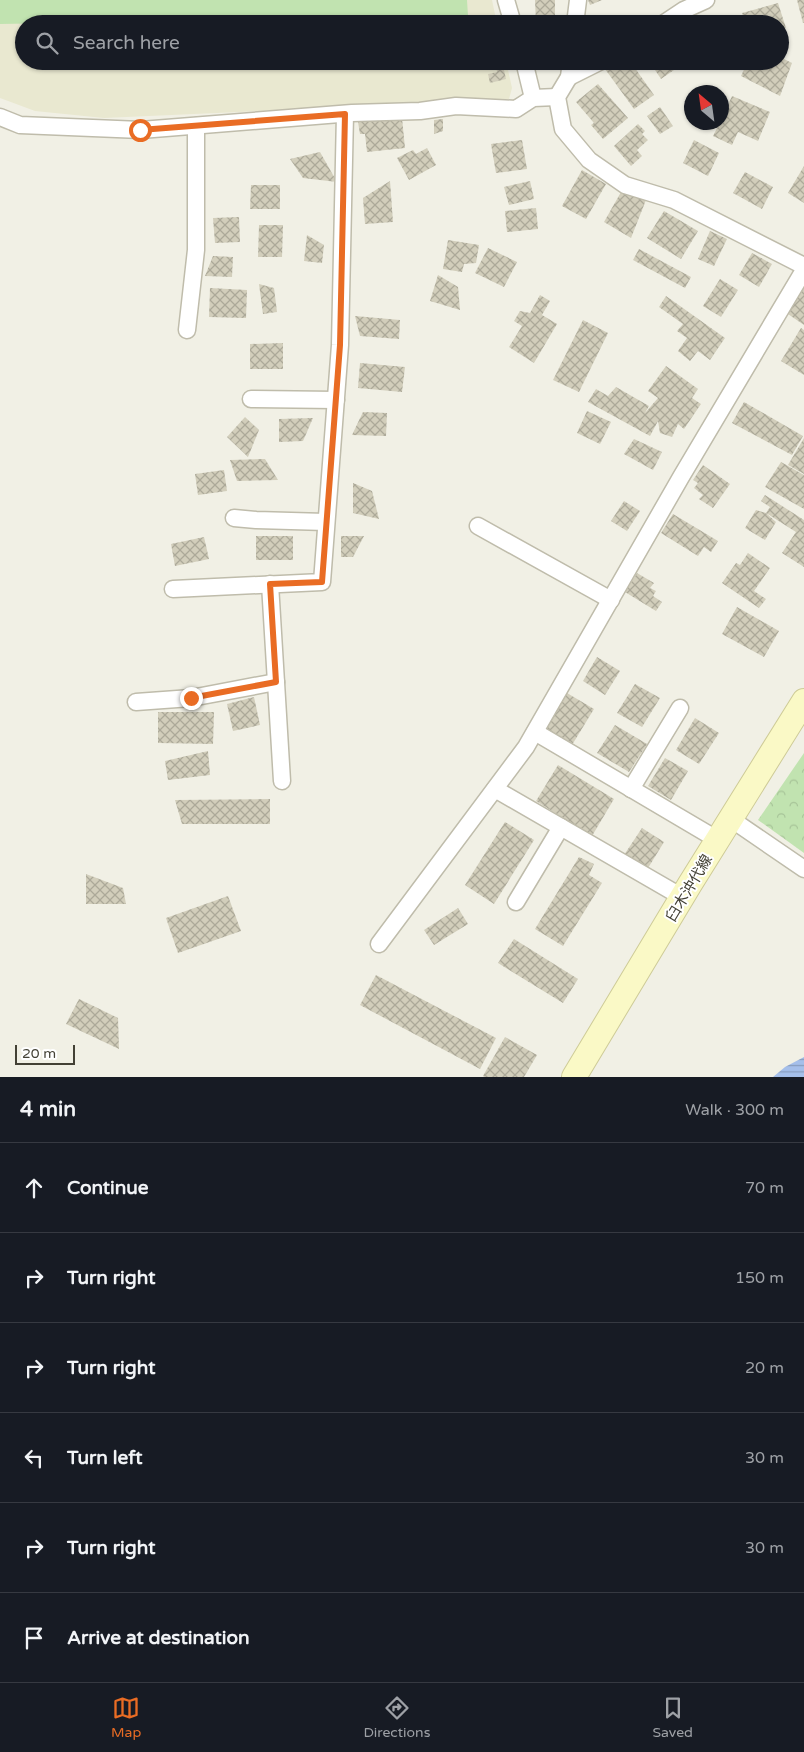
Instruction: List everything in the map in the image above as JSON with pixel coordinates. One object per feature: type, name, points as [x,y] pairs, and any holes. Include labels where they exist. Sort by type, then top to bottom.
[{"type":"main road","name":"臼木沖代線","points":[[574,1077],[682,897],[804,701]]},
{"type":"street","points":[[506,0],[510,15]]},
{"type":"street","points":[[576,15],[578,0]]},
{"type":"street","points":[[676,15],[706,0]]},
{"type":"street","points":[[526,70],[534,98]]},
{"type":"street","points":[[570,70],[557,97],[563,130],[589,160],[626,185],[674,200],[804,266]]},
{"type":"street","points":[[0,117],[20,126],[140,130],[345,114],[420,111],[456,106],[516,110],[534,98],[557,97]]},
{"type":"street","points":[[173,589],[322,582],[340,345],[345,114]]},
{"type":"street","points":[[187,330],[196,250],[196,126]]},
{"type":"street","points":[[379,944],[526,747],[681,477],[804,270]]},
{"type":"street","points":[[251,399],[336,400]]},
{"type":"street","points":[[234,518],[326,522]]},
{"type":"street","points":[[478,526],[611,600]]},
{"type":"street","points":[[270,584],[282,781]]},
{"type":"street","points":[[136,702],[191,698],[276,682]]},
{"type":"street","points":[[631,789],[680,708]]},
{"type":"street","points":[[535,732],[718,840]]},
{"type":"street","points":[[495,789],[682,897]]},
{"type":"street","points":[[731,819],[804,870]]},
{"type":"street","points":[[516,902],[561,827]]},
{"type":"shaded area","points":[[0,0],[492,0],[495,15],[15,15],[15,70],[508,70],[512,88],[509,99],[104,118],[35,111],[0,98]]},
{"type":"green space","points":[[0,0],[467,0],[468,15],[15,15],[15,24],[0,24]]},
{"type":"green space","points":[[804,753],[804,853],[758,820]]},
{"type":"water","points":[[804,1057],[804,1077],[773,1077],[785,1067]]},
{"type":"building","points":[[535,0],[555,0],[555,15],[536,15]]},
{"type":"building","points":[[588,0],[602,0],[590,5]]},
{"type":"building","points":[[797,0],[804,0],[804,23],[803,23]]},
{"type":"building","points":[[778,3],[782,15],[743,15],[742,13]]},
{"type":"building","points":[[789,62],[792,63],[780,96],[741,76],[744,70],[789,70]]},
{"type":"building","points":[[497,70],[504,70],[506,79],[490,83],[488,74],[497,72]]},
{"type":"building","points":[[606,70],[636,70],[654,95],[634,109]]},
{"type":"building","points":[[655,70],[674,70],[661,79]]},
{"type":"building","points":[[598,84],[628,118],[603,139],[591,125],[594,123],[576,102]]},
{"type":"building","points":[[732,96],[770,112],[758,141],[738,132],[732,145],[713,136],[716,130],[729,130],[729,103]]},
{"type":"building","points":[[660,107],[673,126],[660,134],[647,116]]},
{"type":"building","points":[[402,118],[405,148],[367,152],[365,134],[360,134],[358,122]]},
{"type":"building","points":[[443,119],[443,131],[434,134],[434,120]]},
{"type":"building","points":[[638,124],[645,131],[642,134],[648,140],[637,150],[642,156],[631,166],[614,146]]},
{"type":"building","points":[[522,140],[527,169],[496,173],[491,144]]},
{"type":"building","points":[[694,140],[719,153],[708,176],[683,163]]},
{"type":"building","points":[[427,148],[436,165],[409,180],[397,158],[413,150],[416,154]]},
{"type":"building","points":[[320,152],[337,182],[303,178],[290,159]]},
{"type":"building","points":[[804,166],[804,203],[788,193]]},
{"type":"building","points":[[582,170],[606,184],[586,219],[562,206]]},
{"type":"building","points":[[745,172],[773,187],[762,209],[733,193]]},
{"type":"building","points":[[390,181],[393,222],[365,224],[363,198]]},
{"type":"building","points":[[530,181],[534,199],[509,205],[504,187]]},
{"type":"building","points":[[251,185],[280,185],[280,209],[250,209]]},
{"type":"building","points":[[625,185],[646,200],[631,238],[604,222]]},
{"type":"building","points":[[536,208],[538,229],[507,232],[505,211]]},
{"type":"building","points":[[664,211],[698,231],[681,259],[647,238]]},
{"type":"building","points":[[239,217],[240,242],[215,243],[213,218]]},
{"type":"building","points":[[259,225],[283,225],[282,257],[258,257]]},
{"type":"building","points":[[710,231],[727,239],[714,266],[698,259]]},
{"type":"building","points":[[307,235],[324,245],[322,263],[304,261]]},
{"type":"building","points":[[448,240],[479,245],[476,263],[464,264],[462,272],[443,269]]},
{"type":"building","points":[[488,248],[517,262],[504,287],[475,273]]},
{"type":"building","points":[[639,249],[691,277],[685,288],[633,260]]},
{"type":"building","points":[[752,253],[772,264],[759,287],[739,275]]},
{"type":"building","points":[[213,256],[233,257],[232,277],[205,276]]},
{"type":"building","points":[[438,275],[458,287],[460,310],[430,301]]},
{"type":"building","points":[[720,279],[738,290],[721,317],[703,306]]},
{"type":"building","points":[[259,284],[274,288],[277,312],[263,314]]},
{"type":"building","points":[[804,284],[804,325],[785,312]]},
{"type":"building","points":[[210,288],[247,290],[246,318],[209,317]]},
{"type":"building","points":[[540,295],[550,301],[542,315],[557,324],[534,363],[509,347],[522,326],[514,321],[520,311],[530,313]]},
{"type":"building","points":[[666,296],[725,338],[710,360],[698,351],[690,361],[678,351],[687,338],[677,331],[683,324],[659,307]]},
{"type":"building","points":[[355,316],[400,320],[399,339],[360,336]]},
{"type":"building","points":[[583,320],[608,333],[579,392],[553,380]]},
{"type":"building","points":[[801,328],[804,330],[804,375],[781,361]]},
{"type":"building","points":[[283,343],[283,369],[250,369],[250,344]]},
{"type":"building","points":[[360,363],[405,367],[402,392],[358,388]]},
{"type":"building","points":[[666,366],[698,389],[692,398],[701,404],[684,429],[678,424],[672,437],[660,433],[658,421],[650,436],[588,402],[596,389],[608,396],[616,387],[649,406],[645,413],[658,398],[648,391]]},
{"type":"building","points":[[744,402],[803,436],[792,455],[732,423]]},
{"type":"building","points":[[587,411],[611,422],[600,444],[577,433]]},
{"type":"building","points":[[363,412],[387,413],[386,436],[352,435]]},
{"type":"building","points":[[245,417],[259,430],[248,457],[227,437]]},
{"type":"building","points":[[313,418],[303,441],[279,442],[279,419]]},
{"type":"building","points":[[804,438],[804,474],[788,465]]},
{"type":"building","points":[[634,439],[662,452],[653,470],[624,454]]},
{"type":"building","points":[[265,459],[278,480],[237,481],[230,460]]},
{"type":"building","points":[[781,462],[804,475],[804,509],[765,487]]},
{"type":"building","points":[[703,465],[730,484],[713,508],[699,499],[703,495],[694,488],[698,483],[693,480]]},
{"type":"building","points":[[224,470],[227,491],[198,495],[195,474]]},
{"type":"building","points":[[353,483],[372,491],[379,519],[353,513]]},
{"type":"building","points":[[765,495],[804,520],[804,567],[782,553],[796,532],[766,513],[770,507],[761,501]]},
{"type":"building","points":[[624,501],[640,511],[627,531],[611,521]]},
{"type":"building","points":[[756,510],[766,513],[776,522],[765,540],[745,528]]},
{"type":"building","points":[[673,514],[718,541],[711,552],[704,547],[698,556],[661,533]]},
{"type":"building","points":[[256,536],[293,536],[293,560],[256,560]]},
{"type":"building","points":[[341,536],[364,536],[353,557],[341,557]]},
{"type":"building","points":[[204,537],[209,559],[175,566],[171,544]]},
{"type":"building","points":[[748,553],[770,568],[754,591],[766,599],[759,608],[722,583],[736,563],[740,565]]},
{"type":"building","points":[[637,573],[654,583],[650,588],[656,591],[653,596],[662,602],[656,611],[625,592]]},
{"type":"building","points":[[737,607],[779,631],[764,657],[722,634]]},
{"type":"building","points":[[597,657],[620,671],[605,695],[583,681]]},
{"type":"building","points":[[635,684],[660,698],[642,727],[617,713]]},
{"type":"building","points":[[567,693],[594,709],[572,745],[545,729]]},
{"type":"building","points":[[254,697],[260,725],[233,731],[227,704]]},
{"type":"building","points":[[158,712],[214,712],[213,744],[158,743]]},
{"type":"building","points":[[695,718],[719,733],[699,764],[676,750]]},
{"type":"building","points":[[615,725],[647,744],[629,772],[597,753]]},
{"type":"building","points":[[208,751],[210,775],[168,780],[165,761]]},
{"type":"building","points":[[665,758],[688,771],[671,800],[648,786]]},
{"type":"building","points":[[558,765],[614,799],[592,836],[536,801]]},
{"type":"building","points":[[270,799],[270,824],[182,824],[175,800]]},
{"type":"building","points":[[505,822],[534,840],[494,904],[465,885]]},
{"type":"building","points":[[642,828],[664,842],[645,873],[622,858]]},
{"type":"building","points":[[579,857],[594,864],[589,875],[602,883],[563,946],[535,929]]},
{"type":"building","points":[[86,874],[123,888],[126,904],[86,904]]},
{"type":"building","points":[[228,896],[241,931],[178,953],[166,918]]},
{"type":"building","points":[[458,908],[468,924],[434,945],[424,930]]},
{"type":"building","points":[[514,939],[578,979],[563,1003],[498,963]]},
{"type":"building","points":[[376,975],[496,1038],[480,1069],[360,1005]]},
{"type":"building","points":[[79,999],[118,1018],[119,1049],[66,1024]]},
{"type":"building","points":[[505,1037],[537,1055],[524,1077],[483,1076]]},
{"type":"route","points":[[140,130],[345,114],[340,345],[322,582],[270,584],[276,682],[191,698]]}]
